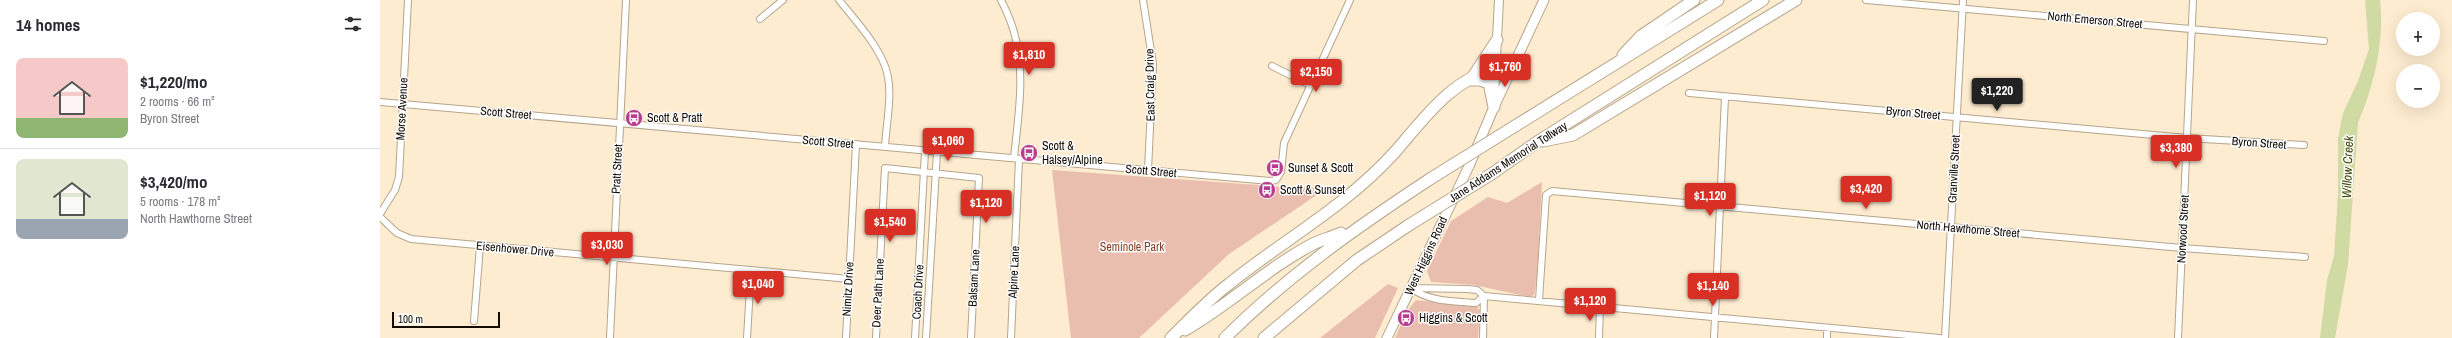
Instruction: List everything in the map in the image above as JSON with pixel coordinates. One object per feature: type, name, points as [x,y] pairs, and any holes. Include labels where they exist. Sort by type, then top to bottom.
[{"type":"highway","points":[[1612,66],[1641,36],[1694,0]]},
{"type":"highway","points":[[1225,338],[1284,283],[1353,229],[1430,179],[1718,0]]},
{"type":"highway","name":"Jane Addams Memorial Tollway","points":[[1264,338],[1357,260],[1409,225],[1493,173],[1537,142],[1763,0]]},
{"type":"highway","points":[[1537,142],[1572,135],[1796,0]]},
{"type":"highway","points":[[1470,80],[1497,40]]},
{"type":"highway","points":[[1171,338],[1229,284],[1341,204],[1384,163],[1428,112],[1445,96],[1478,74],[1496,69]]},
{"type":"highway","points":[[1470,80],[1480,80],[1489,83],[1494,106]]},
{"type":"highway","points":[[1171,338],[1211,315],[1259,279],[1313,244],[1353,229]]},
{"type":"main road","points":[[1494,106],[1499,0]]},
{"type":"main road","name":"West Higgins Road","points":[[1387,338],[1469,166],[1494,106],[1544,0]]},
{"type":"main road","points":[[1496,69],[1512,67]]},
{"type":"street","name":"Morse Avenue","points":[[380,216],[395,190],[398,177],[408,0]]},
{"type":"street","name":"Pratt Street","points":[[610,338],[626,0]]},
{"type":"street","points":[[760,19],[783,0]]},
{"type":"street","points":[[839,0],[864,31],[886,68],[888,97],[884,147]]},
{"type":"street","name":"Alpine Lane","points":[[1001,0],[1014,31],[1020,65],[1011,338]]},
{"type":"street","name":"East Craig Drive","points":[[1143,0],[1153,64],[1148,170]]},
{"type":"street","points":[[1272,66],[1310,85],[1350,0]]},
{"type":"street","name":"North Emerson Street","points":[[1866,0],[2324,41]]},
{"type":"street","name":"Granville Street","points":[[1945,338],[1963,0]]},
{"type":"street","name":"Norwood Street","points":[[2178,338],[2193,0]]},
{"type":"street","name":"Scott Street","points":[[380,102],[1270,181],[1276,180],[1281,172],[1284,143],[1310,85]]},
{"type":"street","name":"Byron Street","points":[[1689,93],[2187,138],[2304,145]]},
{"type":"street","points":[[1714,338],[1725,97]]},
{"type":"street","name":"Nimitz Drive","points":[[846,338],[856,144]]},
{"type":"street","name":"Coach Drive","points":[[915,338],[925,151]]},
{"type":"street","name":"Coach Drive","points":[[926,338],[937,152]]},
{"type":"street","name":"Deer Path Lane","points":[[876,338],[885,168],[924,170]]},
{"type":"street","name":"Balsam Lane","points":[[924,170],[979,178],[971,338]]},
{"type":"street","name":"North Hawthorne Street","points":[[1539,300],[1546,195],[1552,191],[2182,248],[2305,257]]},
{"type":"street","name":"Eisenhower Drive","points":[[380,216],[397,233],[411,240],[849,280]]},
{"type":"street","points":[[474,321],[480,246]]},
{"type":"street","points":[[747,338],[751,270]]},
{"type":"street","points":[[1411,288],[1422,296],[1438,299],[1476,303],[1484,296]]},
{"type":"street","points":[[1411,288],[1476,290],[1484,296],[1715,316],[1940,338]]},
{"type":"street","points":[[1483,338],[1484,296]]},
{"type":"street","points":[[1599,338],[1600,306]]},
{"type":"street","points":[[1827,328],[1827,338]]},
{"type":"green space","name":"Seminole Park","points":[[1052,170],[1285,187],[1327,188],[1229,254],[1139,338],[1071,338]]},
{"type":"green space","points":[[1542,182],[1537,279],[1534,295],[1530,297],[1474,285],[1431,282],[1427,271],[1451,221],[1488,197],[1507,203]]},
{"type":"green space","points":[[1388,284],[1398,288],[1375,338],[1320,338]]},
{"type":"green space","points":[[1416,300],[1477,307],[1480,311],[1478,338],[1395,338],[1407,311]]},
{"type":"water","name":"Willow Creek","points":[[2365,0],[2380,0],[2381,31],[2377,63],[2369,94],[2358,123],[2348,265],[2335,338],[2320,338],[2327,280],[2334,256],[2338,194],[2338,138],[2343,113],[2358,81],[2369,49]]},
{"type":"place","name":"Scott & Pratt","points":[[634,118]]},
{"type":"place","name":"Scott & Halsey/Alpine","points":[[1029,153]]},
{"type":"place","name":"Sunset & Scott","points":[[1275,168]]},
{"type":"place","name":"Scott & Sunset","points":[[1267,190]]},
{"type":"place","name":"Higgins & Scott","points":[[1406,318]]}]
